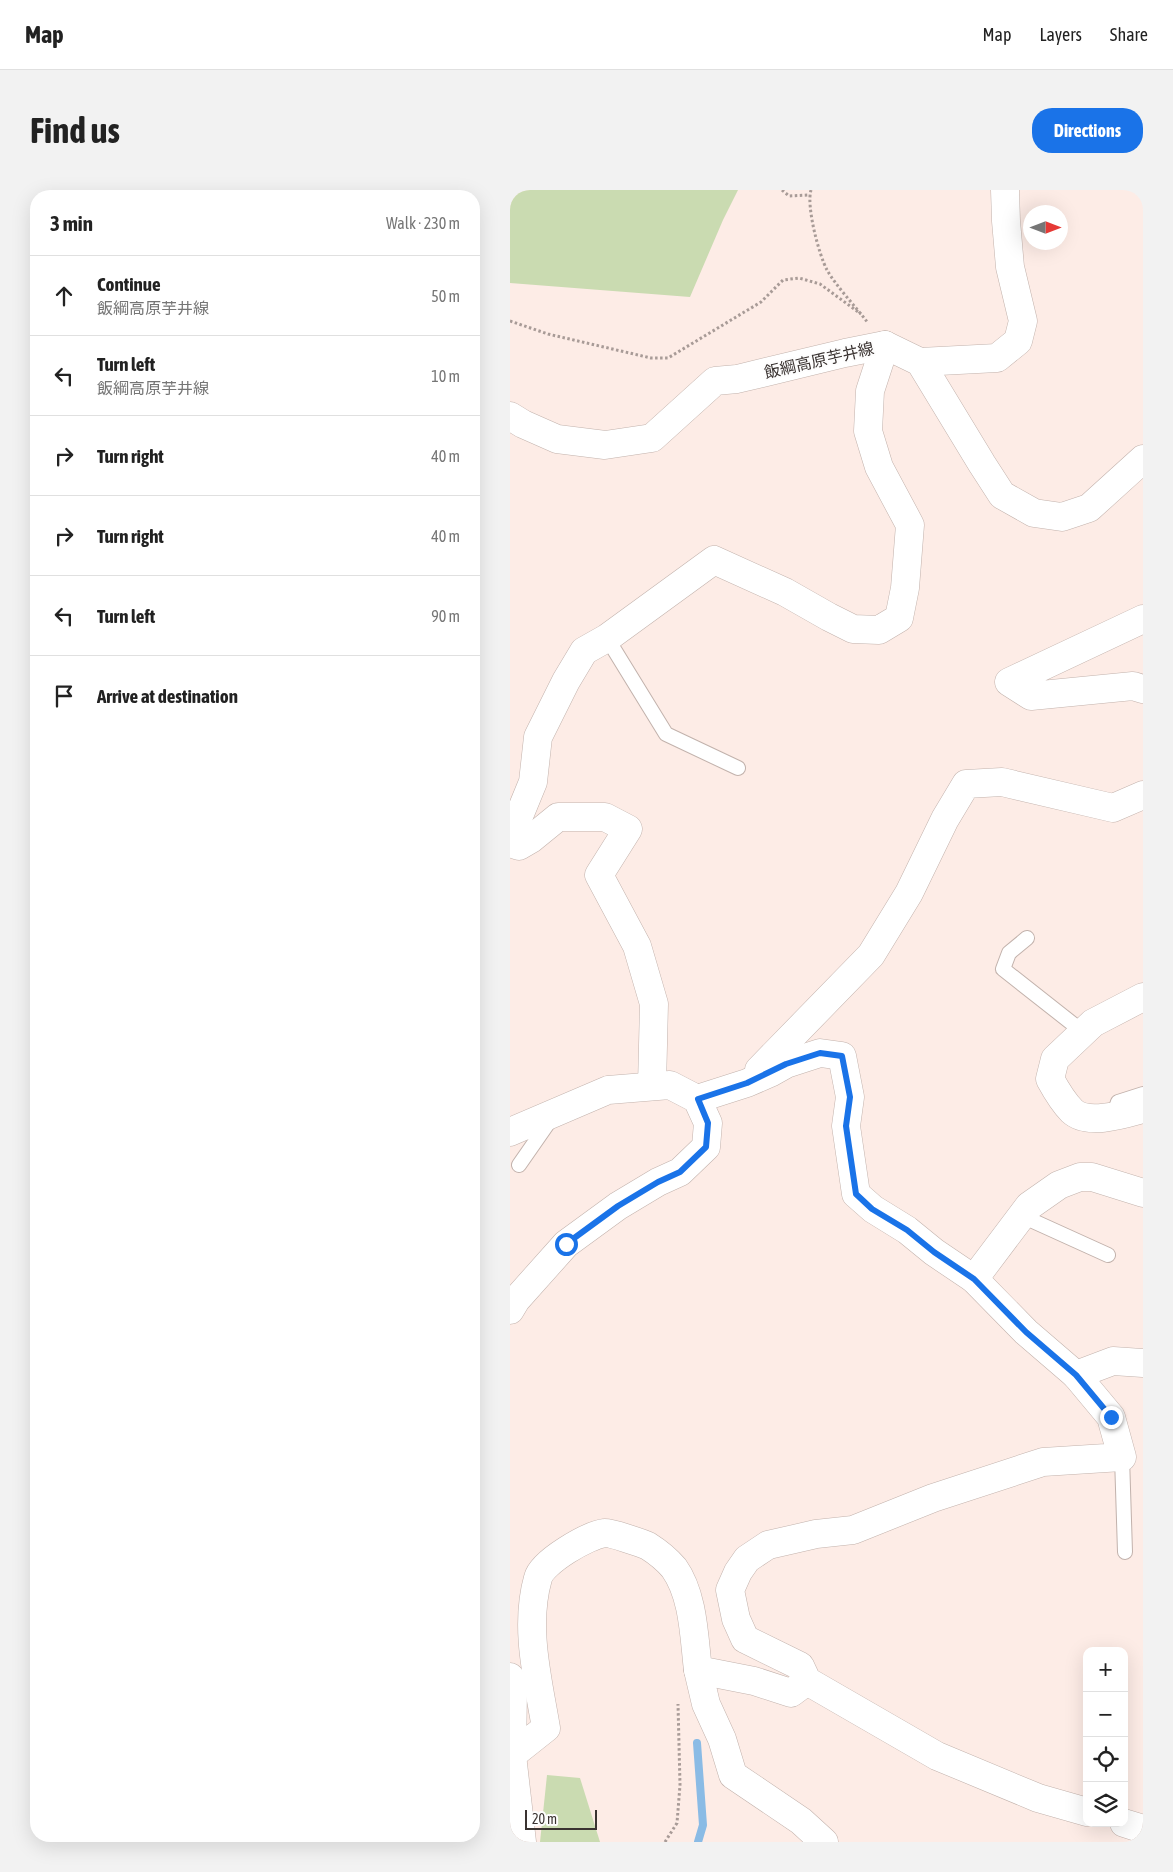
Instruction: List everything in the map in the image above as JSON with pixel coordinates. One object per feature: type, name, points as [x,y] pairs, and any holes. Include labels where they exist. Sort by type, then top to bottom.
[{"type":"street","points":[[1005,190],[1010,267],[1023,320],[1018,340],[997,358],[920,362],[1002,496],[1034,512],[1062,517],[1089,508],[1143,459]]},
{"type":"street","points":[[510,838],[533,782],[538,736],[566,681],[584,651],[607,638],[714,560],[785,592],[853,629],[879,630],[899,618],[905,588],[910,525],[879,467],[868,431],[870,391],[885,345]]},
{"type":"street","name":"飯綱高原芋井線","points":[[510,416],[557,439],[604,445],[652,438],[716,381],[737,379],[885,345],[920,362]]},
{"type":"street","points":[[1143,619],[1009,682],[1031,696],[1133,686],[1143,689]]},
{"type":"street","points":[[747,1083],[871,955],[909,893],[946,819],[966,784],[1002,782],[1112,808],[1143,795]]},
{"type":"street","points":[[510,843],[519,846],[531,840],[558,816],[605,816],[628,829],[599,875],[637,946],[654,1004],[652,1086]]},
{"type":"street","points":[[1143,997],[1093,1023],[1055,1059],[1050,1079],[1073,1112],[1091,1118],[1110,1118],[1143,1109]]},
{"type":"street","points":[[698,1099],[747,1083],[786,1064],[820,1053],[842,1056],[850,1097],[846,1126],[856,1194],[872,1209],[907,1230],[934,1252],[974,1279],[1026,1332],[1076,1375],[1111,1417],[1122,1457],[1043,1462],[933,1498],[852,1530],[816,1534],[768,1545],[747,1559],[738,1572],[730,1590],[736,1619],[745,1639],[800,1666],[807,1681],[938,1756],[1038,1798],[1083,1811]]},
{"type":"street","points":[[510,1132],[608,1090],[670,1085],[698,1099],[708,1123],[706,1147],[680,1172],[658,1182],[618,1206],[566,1244],[516,1300],[510,1310]]},
{"type":"street","points":[[974,1279],[1029,1206],[1052,1190],[1080,1177],[1092,1177],[1143,1194]]},
{"type":"street","points":[[1076,1375],[1113,1361],[1143,1363]]},
{"type":"street","points":[[512,1755],[546,1728],[536,1668],[531,1615],[538,1576],[561,1553],[582,1542],[606,1533],[647,1545],[674,1568],[689,1600],[698,1670],[706,1704],[722,1739],[733,1775],[801,1821],[824,1842]]},
{"type":"street","points":[[698,1670],[754,1681],[791,1693],[807,1681]]},
{"type":"street","points":[[510,1677],[513,1690],[512,1755],[522,1842]]},
{"type":"street","points":[[1128,1824],[1143,1829]]},
{"type":"lane","points":[[607,638],[666,734],[738,768]]},
{"type":"lane","points":[[1027,938],[1009,953],[1003,969],[1083,1032]]},
{"type":"lane","points":[[1110,1118],[1118,1102],[1143,1094]]},
{"type":"lane","points":[[519,1165],[556,1112]]},
{"type":"lane","points":[[1022,1216],[1108,1255]]},
{"type":"lane","points":[[1122,1457],[1125,1552]]},
{"type":"path","points":[[782,190],[789,196],[809,195]]},
{"type":"path","points":[[811,190],[809,195],[810,218],[826,269],[885,345]]},
{"type":"path","points":[[510,321],[548,334],[651,358],[668,358],[761,302],[783,280],[799,278],[820,284],[861,314]]},
{"type":"path","points":[[665,1842],[677,1823],[678,1814],[680,1785],[677,1699]]},
{"type":"green space","points":[[510,190],[738,190],[690,297],[510,283]]},
{"type":"green space","points":[[547,1775],[580,1778],[600,1842],[540,1842]]},
{"type":"waterway","points":[[697,1743],[703,1825],[698,1842]]},
{"type":"route","points":[[566,1244],[618,1206],[658,1182],[680,1172],[706,1147],[708,1123],[698,1099],[747,1083],[786,1064],[820,1053],[842,1056],[850,1097],[846,1126],[850,1164],[856,1194],[872,1209],[907,1230],[934,1252],[974,1279],[1026,1332],[1076,1375],[1111,1417]]}]
